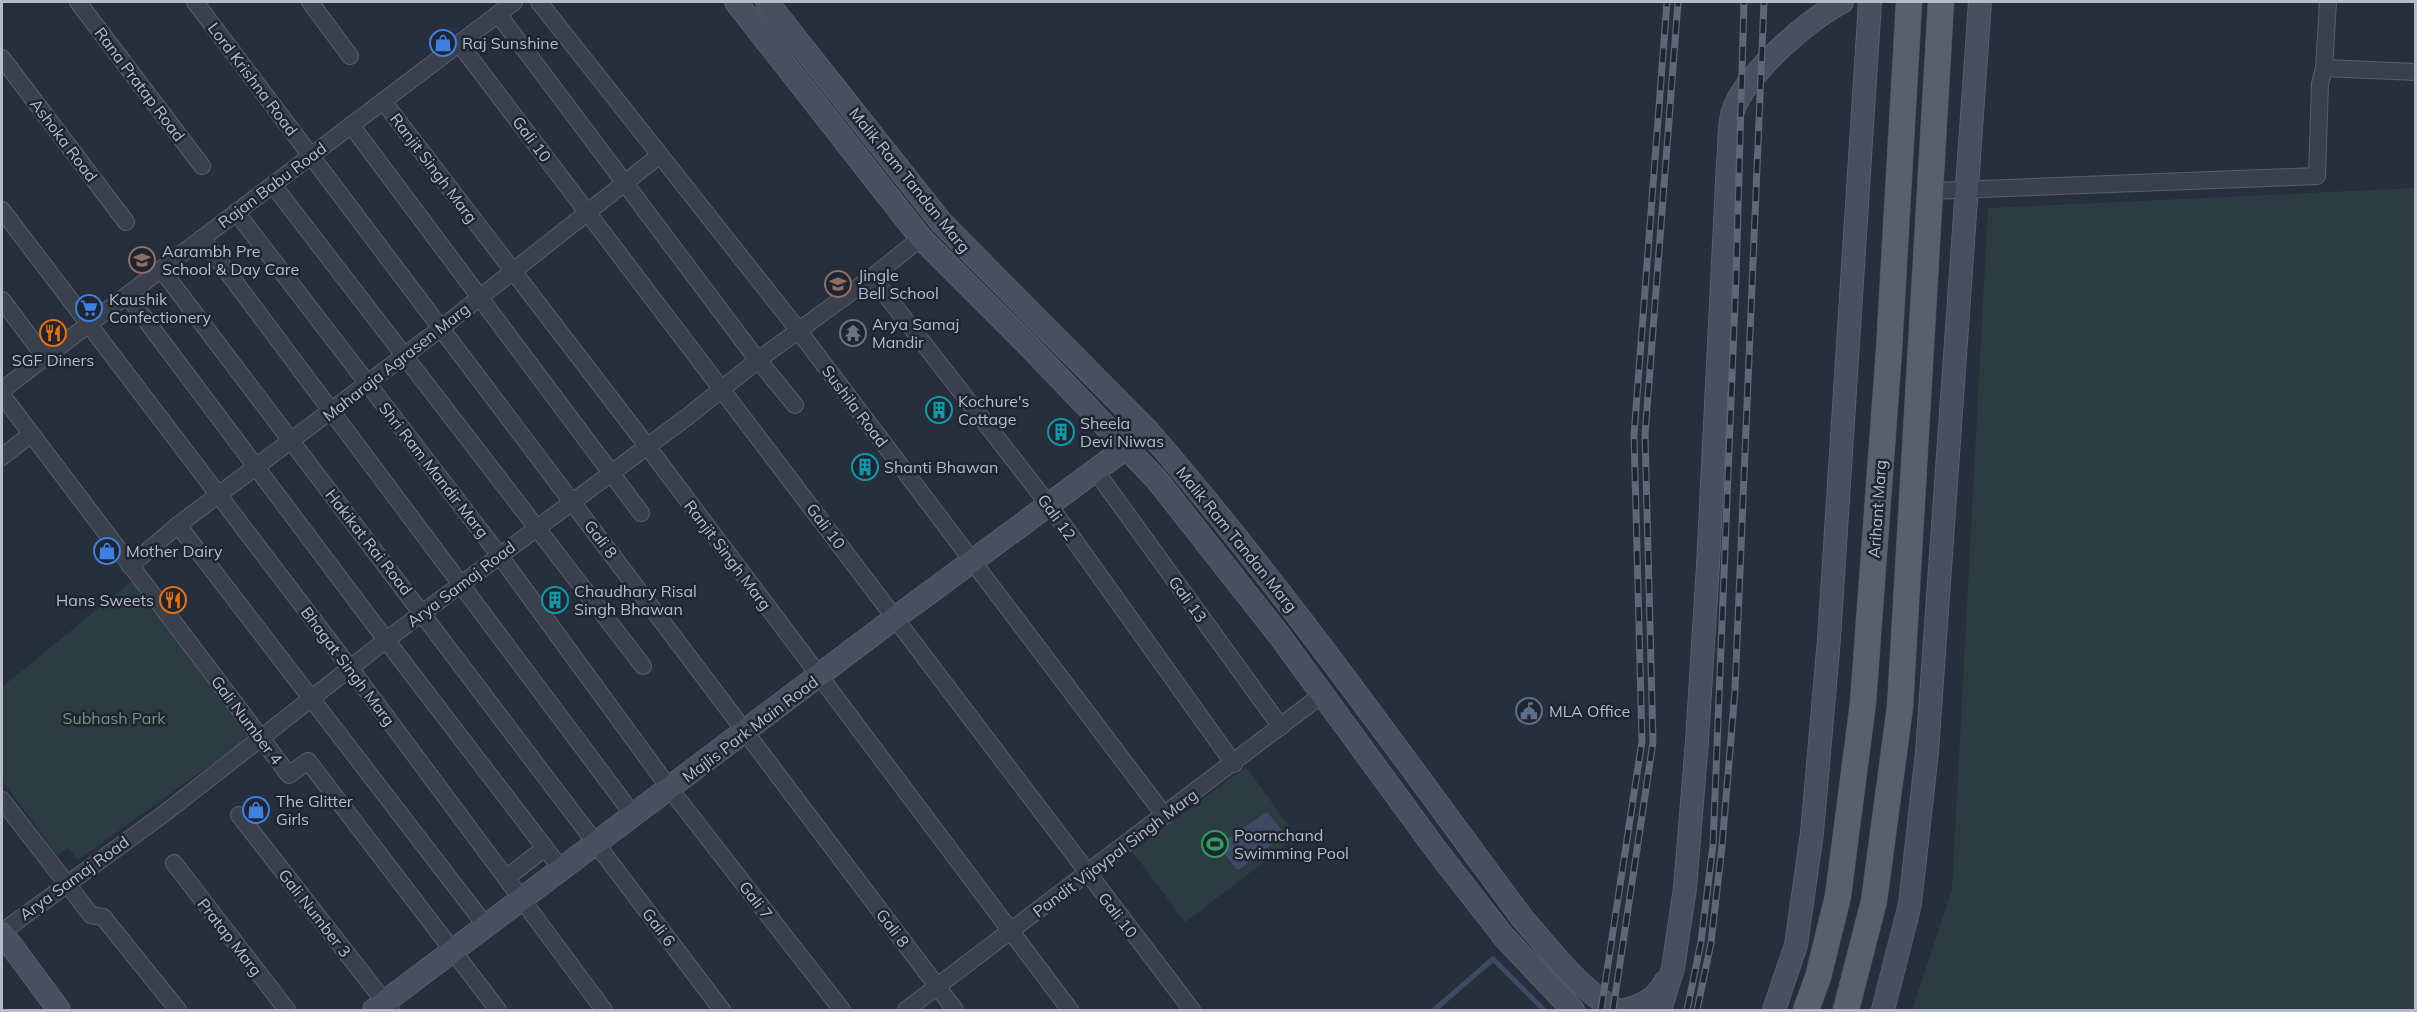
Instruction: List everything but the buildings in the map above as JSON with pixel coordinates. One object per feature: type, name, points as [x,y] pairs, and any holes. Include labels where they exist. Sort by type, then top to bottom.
[{"type":"main road","name":"Arihant Marg","points":[[1806,1011],[1818,977],[1838,896],[1863,703],[1889,350],[1909,2]]},
{"type":"main road","name":"Arihant Marg","points":[[1846,1011],[1874,901],[1900,707],[1941,2]]},
{"type":"street","name":"Rana Pratap Road","points":[[78,2],[202,166]]},
{"type":"street","name":"Lord Krishna Road","points":[[195,2],[311,156]]},
{"type":"street","points":[[310,2],[350,56]]},
{"type":"street","name":"Rajan Babu Road","points":[[2,390],[514,2]]},
{"type":"street","name":"Sushila Road","points":[[539,2],[798,332],[1165,816]]},
{"type":"street","name":"Malik Ram Tandan Marg","points":[[736,2],[921,238],[1126,447],[1188,519],[1323,694],[1437,851],[1504,937],[1574,1011]]},
{"type":"street","name":"Malik Ram Tandan Marg","points":[[767,2],[940,222],[1149,432],[1300,618],[1523,919],[1602,1007]]},
{"type":"street","points":[[1660,1011],[1673,968],[1685,888],[1697,741],[1733,112],[1756,72],[1824,11],[1842,2]]},
{"type":"street","points":[[1774,1011],[1796,945],[1812,833],[1830,616],[1870,2]]},
{"type":"street","points":[[1883,1011],[1910,904],[1927,752],[1969,188],[1980,2]]},
{"type":"street","points":[[1930,191],[2317,176],[2320,84],[2324,68],[2328,2]]},
{"type":"street","points":[[498,14],[758,360],[795,405]]},
{"type":"street","name":"Gali 10","points":[[459,43],[1192,1011]]},
{"type":"street","name":"Ashoka Road","points":[[2,58],[126,222]]},
{"type":"street","points":[[2324,68],[2415,72]]},
{"type":"street","name":"Ranjit Singh Marg","points":[[383,101],[647,446],[1070,1011]]},
{"type":"street","points":[[351,125],[641,513]]},
{"type":"street","name":"Maharaja Agrasen Marg","points":[[130,566],[178,525],[406,356],[660,155]]},
{"type":"street","name":"Gali 8","points":[[311,156],[955,1011]]},
{"type":"street","points":[[273,185],[643,666]]},
{"type":"street","name":"Bhagat Singh Marg","points":[[2,210],[350,668],[604,1011]]},
{"type":"street","name":"Shri Ram Mandir Marg","points":[[236,212],[500,556],[670,789]]},
{"type":"street","points":[[921,238],[940,222]]},
{"type":"street","points":[[202,238],[634,816]]},
{"type":"street","name":"Arya Samaj Road","points":[[5,925],[165,813],[386,640],[573,502],[758,360],[872,278],[921,238]]},
{"type":"street","name":"Hakikat Rai Road","points":[[161,269],[597,844]]},
{"type":"street","name":"Gali 12","points":[[872,278],[1049,505],[1234,764]]},
{"type":"street","points":[[127,295],[562,870]]},
{"type":"street","points":[[2,300],[45,357]]},
{"type":"street","name":"Gali Number 4","points":[[2,395],[289,775],[308,760],[498,1011]]},
{"type":"street","name":"Majlis Park Main Road","points":[[383,1008],[453,951],[895,618],[1149,432]]},
{"type":"street","points":[[2,457],[31,434]]},
{"type":"street","name":"Gali 13","points":[[1095,470],[1281,727]]},
{"type":"street","points":[[1188,519],[1209,505]]},
{"type":"street","points":[[178,525],[486,926]]},
{"type":"street","points":[[1323,694],[1345,678]]},
{"type":"street","name":"Pandit Vijaypal Singh Marg","points":[[906,1011],[1234,764],[1323,694]]},
{"type":"street","name":"Gali 7","points":[[670,789],[842,1011]]},
{"type":"street","points":[[2,800],[91,915],[103,917],[178,1011]]},
{"type":"street","name":"Gali Number 3","points":[[239,815],[383,1008]]},
{"type":"street","name":"Gali 6","points":[[597,844],[722,1011]]},
{"type":"street","points":[[506,878],[545,848]]},
{"type":"street","name":"Pratap Marg","points":[[174,863],[287,1011]]},
{"type":"street","points":[[5,925],[59,1011]]},
{"type":"street","points":[[1625,1011],[1644,1005],[1659,993],[1673,968]]},
{"type":"green space","points":[[2415,188],[2415,1010],[1912,1010],[1952,889],[1988,208]]},
{"type":"green space","name":"Subhash Park","points":[[132,581],[251,736],[78,860],[68,848],[57,855],[2,780],[2,687]]},
{"type":"green space","name":"Poornchand Swimming Pool","points":[[1246,767],[1297,837],[1185,922],[1132,851]]},
{"type":"water","points":[[1268,813],[1284,833],[1283,836],[1240,869],[1236,869],[1222,850],[1222,843]]},
{"type":"waterway","points":[[1434,1010],[1493,959],[1544,1010]]},
{"type":"railway","points":[[1601,1010],[1642,741],[1634,435],[1667,2]]},
{"type":"railway","points":[[1613,1010],[1653,742],[1645,435],[1678,2]]},
{"type":"railway","points":[[1687,1010],[1701,942],[1713,845],[1736,278],[1744,2]]},
{"type":"railway","points":[[1697,1010],[1711,943],[1735,690],[1764,2]]},
{"type":"place","name":"Raj Sunshine","points":[[443,43]]},
{"type":"place","name":"Aarambh Pre School & Day Care","points":[[142,260]]},
{"type":"place","name":"Jingle Bell School","points":[[838,284]]},
{"type":"place","name":"Kaushik Confectionery","points":[[89,308]]},
{"type":"place","name":"SGF Diners","points":[[53,333]]},
{"type":"place","name":"Arya Samaj Mandir","points":[[853,333]]},
{"type":"place","name":"Kochure's Cottage","points":[[939,410]]},
{"type":"place","name":"Sheela Devi Niwas","points":[[1061,432]]},
{"type":"place","name":"Shanti Bhawan","points":[[865,467]]},
{"type":"place","name":"Mother Dairy","points":[[107,551]]},
{"type":"place","name":"Hans Sweets","points":[[173,600]]},
{"type":"place","name":"Chaudhary Risal Singh Bhawan","points":[[555,600]]},
{"type":"place","name":"MLA Office","points":[[1529,711]]},
{"type":"place","name":"The Glitter Girls","points":[[256,810]]},
{"type":"place","name":"Poornchand Swimming Pool","points":[[1215,844]]}]
